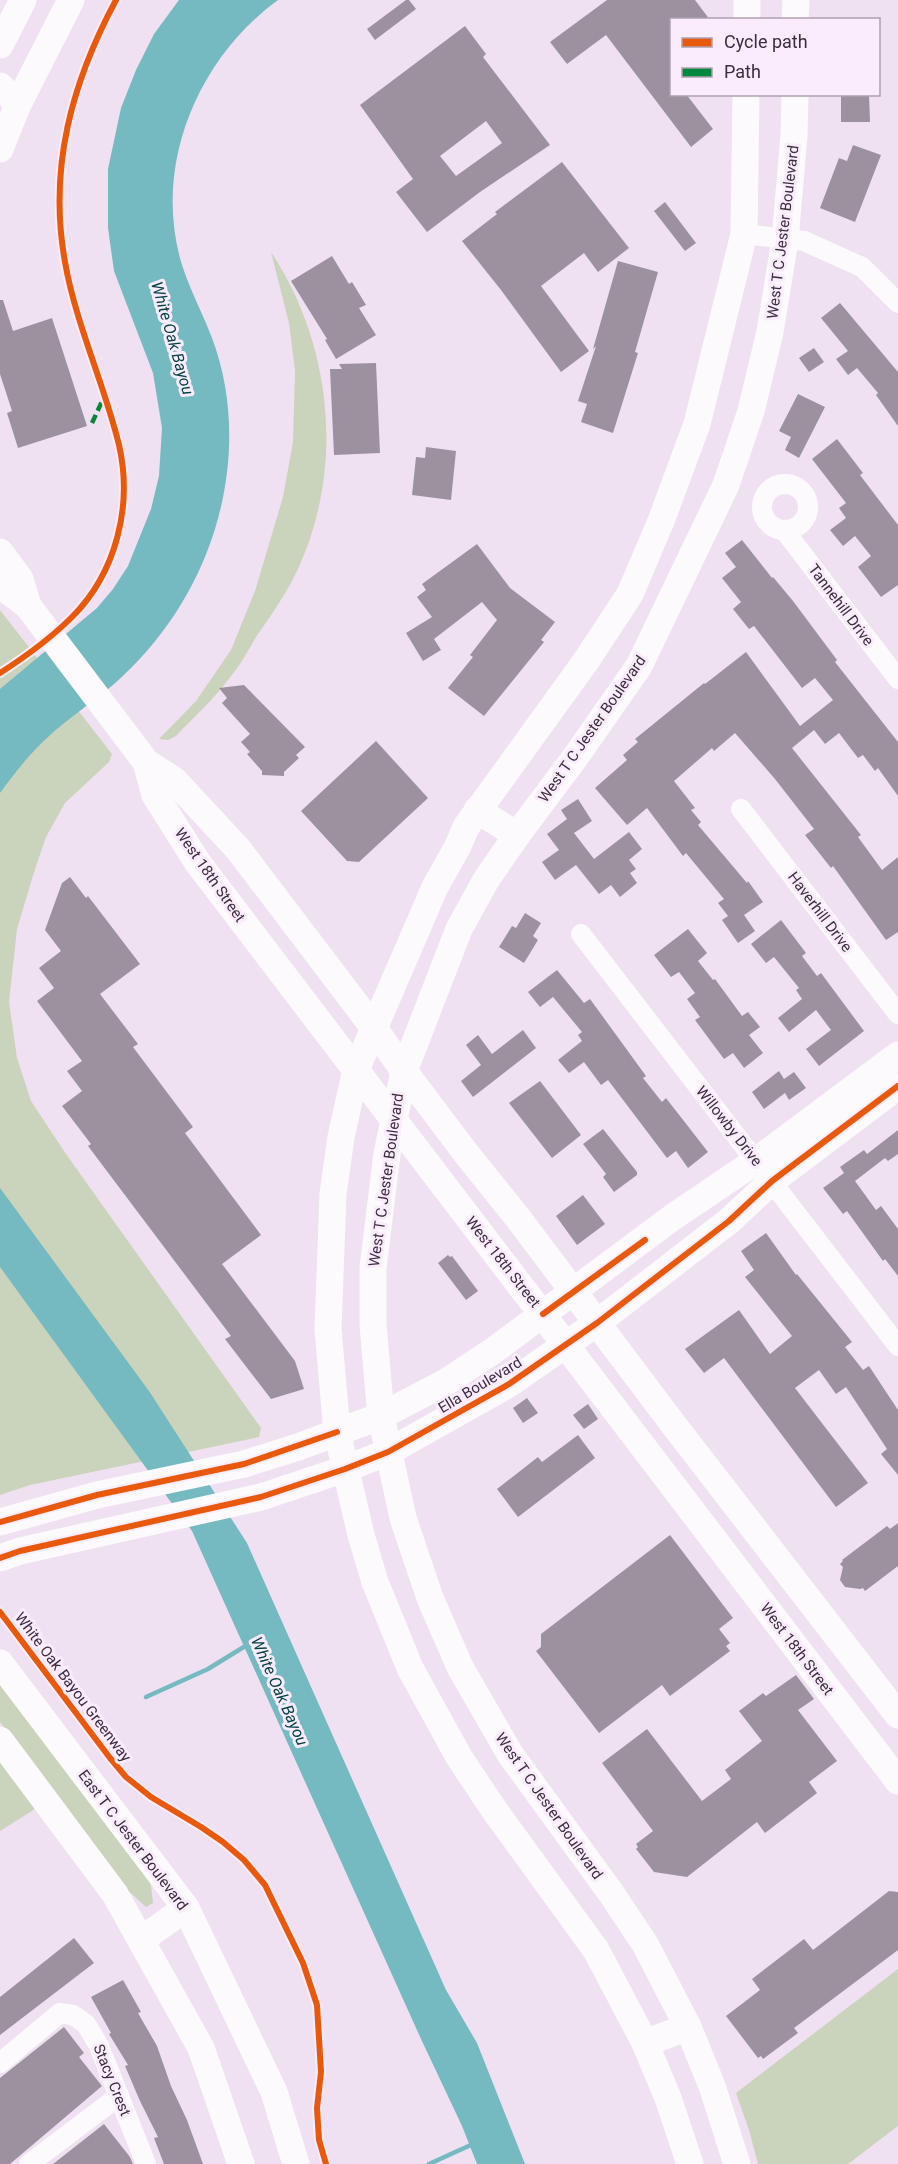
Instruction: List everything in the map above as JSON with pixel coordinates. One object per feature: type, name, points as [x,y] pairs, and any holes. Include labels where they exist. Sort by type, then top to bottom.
[{"type":"main road","points":[[0,45],[23,0]]},
{"type":"main road","points":[[0,149],[9,95],[71,0]]},
{"type":"main road","points":[[747,0],[747,18]]},
{"type":"main road","points":[[795,18],[796,0]]},
{"type":"main road","points":[[690,2164],[668,2098],[645,2043],[596,1950],[495,1811],[459,1757],[410,1668],[375,1582],[361,1535],[337,1432],[327,1329],[333,1194],[341,1137],[356,1070],[435,887],[466,827],[586,661],[630,594],[661,521],[697,424],[744,234],[746,96]]},
{"type":"main road","name":"West T C Jester Boulevard","points":[[737,2164],[712,2085],[688,2027],[645,1944],[581,1851],[533,1788],[487,1717],[444,1634],[415,1559],[403,1518],[381,1416],[373,1325],[373,1268],[392,1119],[404,1071],[459,929],[486,880],[639,666],[726,485],[752,411],[770,332],[785,240],[795,96]]},
{"type":"main road","points":[[661,521],[698,543]]},
{"type":"main road","points":[[0,552],[20,579],[31,609]]},
{"type":"main road","points":[[0,585],[31,609]]},
{"type":"main road","name":"West 18th Street","points":[[31,609],[146,762],[155,795],[198,863],[898,1781]]},
{"type":"main road","name":"West 18th Street","points":[[146,762],[174,780],[238,849],[404,1071],[898,1716]]},
{"type":"main road","points":[[477,810],[517,835]]},
{"type":"main road","name":"Ella Boulevard","points":[[0,1558],[20,1551],[261,1497],[388,1452],[509,1384],[597,1323],[729,1221],[764,1171],[898,1056]]},
{"type":"main road","name":"Ella Boulevard","points":[[0,1522],[97,1495],[244,1464],[381,1416],[446,1382],[493,1352],[673,1217],[764,1171],[898,1086]]},
{"type":"main road","points":[[330,1265],[373,1268]]},
{"type":"main road","points":[[741,1576],[773,1552]]},
{"type":"main road","name":"East T C Jester Boulevard","points":[[0,1663],[186,1908],[274,2092],[296,2164]]},
{"type":"main road","points":[[867,1740],[898,1716]]},
{"type":"main road","points":[[0,1740],[115,1894],[201,2048],[241,2164]]},
{"type":"main road","points":[[495,1811],[533,1788]]},
{"type":"main road","points":[[141,1940],[186,1908]]},
{"type":"main road","points":[[645,2043],[688,2027]]},
{"type":"street","points":[[744,234],[804,242],[862,267],[898,303]]},
{"type":"street","name":"Tannehill Drive","points":[[784,530],[898,679]]},
{"type":"street","name":"Haverhill Drive","points":[[741,809],[898,1014]]},
{"type":"street","name":"Willowby Drive","points":[[581,934],[898,1346]]},
{"type":"street","name":"Stacy Crest","points":[[0,2063],[60,2013],[73,2015],[86,2024],[99,2046],[146,2164]]},
{"type":"street","points":[[29,2164],[119,2096]]},
{"type":"green space","points":[[271,252],[292,288],[308,326],[319,366],[325,407],[326,448],[322,489],[313,530],[289,586],[239,666],[176,736],[168,740],[159,739],[196,701],[231,650],[255,591],[283,497],[293,442],[295,370],[289,323]]},
{"type":"green space","points":[[0,610],[112,754],[109,762],[65,803],[46,837],[35,869],[17,929],[9,1002],[17,1058],[31,1101],[66,1154],[261,1428],[259,1437],[30,1485],[0,1495]]},
{"type":"green space","points":[[0,1684],[149,1870],[153,1903],[146,1907],[120,1883],[0,1722]]},
{"type":"green space","points":[[0,1762],[35,1809],[0,1831]]},
{"type":"green space","points":[[898,1969],[898,2126],[848,2164],[758,2164],[736,2093]]},
{"type":"water","name":"White Oak Bayou","points":[[179,0],[278,0],[249,24],[225,53],[204,84],[188,118],[178,154],[173,191],[174,228],[182,265],[212,338],[225,385],[229,433],[226,482],[221,505],[215,529],[198,573],[175,614],[161,633],[147,651],[113,685],[41,743],[0,793],[0,689],[97,608],[113,589],[128,566],[151,509],[159,476],[162,428],[153,373],[114,271],[108,228],[108,169],[121,108],[136,70],[154,34]]},
{"type":"water","name":"White Oak Bayou","points":[[0,1188],[149,1391],[247,1543],[446,1990],[477,2043],[525,2164],[477,2164],[462,2126],[192,1531],[0,1267]]},
{"type":"building","points":[[409,0],[416,9],[375,40],[367,29]]},
{"type":"building","points":[[607,0],[695,0],[708,18],[670,18],[670,96],[688,96],[713,129],[691,147],[606,35],[567,64],[550,42]]},
{"type":"building","points":[[465,26],[486,54],[483,57],[550,145],[480,192],[427,232],[396,192],[413,179],[360,105]],"holes":[[[486,121],[502,143],[456,176],[440,156]]]},
{"type":"building","points":[[841,96],[869,96],[870,122],[841,122]]},
{"type":"building","points":[[853,145],[881,155],[855,222],[820,208],[839,158],[847,161]]},
{"type":"building","points":[[562,162],[629,248],[598,272],[584,253],[541,286],[589,351],[561,372],[462,241],[497,214],[495,212]]},
{"type":"building","points":[[665,202],[696,243],[685,251],[654,211]]},
{"type":"building","points":[[332,256],[349,284],[352,282],[366,305],[359,308],[376,335],[336,359],[325,340],[327,339],[291,281]]},
{"type":"building","points":[[618,261],[658,272],[635,352],[638,353],[613,433],[581,422],[587,404],[578,401],[596,346],[593,349]]},
{"type":"building","points":[[0,300],[3,300],[13,331],[52,318],[87,426],[18,448],[7,413],[12,411],[0,374]]},
{"type":"building","points":[[840,303],[898,372],[898,426],[876,395],[878,393],[857,368],[848,375],[836,359],[848,351],[821,318]]},
{"type":"building","points":[[814,348],[824,362],[809,372],[799,358]]},
{"type":"building","points":[[376,363],[380,453],[334,455],[330,369],[342,369],[339,364]]},
{"type":"building","points":[[798,394],[825,407],[799,458],[785,450],[791,437],[779,431]]},
{"type":"building","points":[[837,439],[863,473],[860,475],[898,525],[898,585],[881,597],[858,567],[871,556],[855,536],[843,546],[830,530],[846,518],[839,508],[846,503],[812,459]]},
{"type":"building","points":[[426,447],[456,451],[451,500],[412,495],[416,457],[425,458]]},
{"type":"building","points":[[742,540],[793,601],[837,660],[835,662],[898,742],[898,796],[878,768],[875,771],[863,755],[858,758],[839,733],[825,744],[814,730],[792,748],[861,835],[858,837],[882,870],[898,857],[898,932],[886,940],[833,866],[831,868],[805,835],[814,829],[735,733],[714,751],[712,748],[674,781],[695,808],[691,810],[701,822],[698,825],[747,883],[748,881],[763,902],[744,915],[755,931],[738,943],[722,920],[728,916],[718,903],[724,899],[686,853],[683,856],[647,808],[627,825],[595,788],[627,760],[623,755],[638,742],[635,739],[746,652],[800,726],[833,700],[815,678],[802,688],[754,626],[749,629],[733,609],[741,602],[722,578],[736,567],[725,553]]},
{"type":"building","points":[[477,544],[510,588],[555,622],[541,640],[544,642],[484,716],[448,688],[473,657],[470,655],[497,620],[482,602],[434,639],[441,650],[423,661],[406,633],[432,617],[417,597],[426,590],[422,584]]},
{"type":"building","points":[[244,685],[305,747],[296,755],[299,758],[284,772],[284,776],[262,775],[262,771],[247,754],[250,752],[241,742],[250,734],[222,703],[227,698],[219,688]]},
{"type":"building","points":[[376,741],[428,798],[359,862],[347,861],[301,811]]},
{"type":"building","points":[[578,799],[592,821],[574,833],[594,859],[629,832],[642,849],[629,860],[636,869],[630,873],[637,883],[620,897],[611,885],[599,894],[576,865],[555,880],[542,862],[559,850],[547,834],[567,819],[561,810]]},
{"type":"building","points":[[70,877],[86,898],[88,896],[140,964],[100,994],[138,1044],[133,1047],[193,1127],[185,1133],[261,1235],[222,1264],[295,1361],[304,1389],[271,1399],[225,1339],[231,1336],[88,1146],[91,1144],[62,1106],[82,1091],[67,1071],[82,1061],[37,1001],[54,988],[39,968],[61,951],[45,930],[62,883]]},
{"type":"building","points":[[525,913],[541,923],[533,936],[538,940],[524,963],[499,947],[512,926],[516,928]]},
{"type":"building","points":[[781,920],[806,953],[802,956],[817,976],[821,973],[864,1031],[819,1066],[806,1049],[831,1030],[816,1010],[789,1032],[778,1018],[802,999],[796,990],[799,988],[774,957],[766,963],[751,944]]},
{"type":"building","points":[[688,929],[707,953],[698,961],[713,980],[715,979],[742,1016],[748,1012],[760,1027],[749,1035],[763,1053],[744,1068],[733,1053],[724,1059],[695,1020],[700,1017],[687,999],[695,993],[679,972],[671,977],[654,955]]},
{"type":"building","points":[[557,970],[584,1003],[590,999],[646,1076],[643,1078],[662,1102],[666,1098],[708,1152],[688,1168],[676,1151],[667,1158],[608,1080],[601,1085],[584,1062],[569,1073],[558,1060],[582,1041],[578,1035],[582,1032],[553,997],[540,1007],[528,992]]},
{"type":"building","points":[[523,1030],[536,1048],[473,1097],[461,1081],[481,1065],[466,1045],[478,1035],[492,1054]]},
{"type":"building","points":[[779,1071],[784,1079],[794,1072],[806,1088],[789,1100],[785,1093],[764,1109],[752,1092]]},
{"type":"building","points":[[540,1081],[581,1135],[552,1158],[509,1103]]},
{"type":"building","points":[[603,1129],[637,1172],[637,1175],[614,1192],[603,1177],[606,1174],[583,1144]]},
{"type":"building","points":[[898,1130],[898,1154],[888,1161],[885,1158],[855,1181],[876,1210],[881,1206],[898,1229],[898,1276],[885,1259],[883,1261],[847,1211],[843,1214],[823,1188],[844,1173],[840,1167],[864,1150],[867,1154]]},
{"type":"building","points":[[583,1195],[605,1224],[577,1245],[556,1216]]},
{"type":"building","points":[[766,1233],[796,1275],[852,1342],[845,1347],[863,1370],[869,1366],[898,1410],[898,1475],[881,1454],[887,1449],[846,1387],[836,1394],[819,1370],[795,1388],[868,1483],[836,1507],[724,1358],[704,1373],[685,1349],[739,1310],[770,1354],[792,1336],[745,1277],[754,1270],[741,1251]]},
{"type":"building","points":[[448,1255],[452,1256],[478,1291],[466,1300],[438,1263]]},
{"type":"building","points":[[527,1398],[538,1413],[523,1423],[513,1408]]},
{"type":"building","points":[[588,1404],[598,1419],[584,1429],[573,1415]]},
{"type":"building","points":[[578,1435],[595,1458],[518,1517],[497,1489],[538,1457],[542,1462]]},
{"type":"building","points":[[898,1523],[898,1566],[865,1591],[863,1588],[845,1587],[840,1580],[842,1560],[887,1526],[890,1529]]},
{"type":"building","points":[[670,1535],[733,1618],[719,1629],[730,1643],[726,1646],[730,1651],[670,1696],[662,1685],[599,1733],[536,1651],[541,1647],[541,1634]]},
{"type":"building","points":[[796,1675],[814,1699],[798,1710],[837,1761],[809,1782],[817,1793],[765,1833],[757,1822],[687,1877],[654,1872],[636,1849],[638,1847],[636,1844],[653,1831],[602,1763],[647,1729],[702,1801],[731,1779],[725,1770],[762,1741],[739,1711],[763,1693],[766,1696]]},
{"type":"building","points":[[889,1891],[898,1892],[898,1950],[794,2028],[798,2033],[763,2059],[761,2056],[758,2058],[726,2016],[760,1990],[752,1979],[804,1939],[813,1950]]},
{"type":"building","points":[[74,1938],[94,1963],[0,2035],[0,1997]]},
{"type":"building","points":[[123,1980],[157,2046],[203,2164],[164,2164],[154,2138],[158,2137],[125,2066],[128,2065],[109,2034],[111,2033],[91,1997]]},
{"type":"building","points":[[64,2027],[84,2053],[79,2057],[102,2086],[10,2164],[0,2164],[0,2078]]},
{"type":"building","points":[[104,2124],[133,2164],[53,2164]]},
{"type":"waterway","name":"White Oak Bayou","points":[[146,1697],[208,1669],[247,1645]]},
{"type":"waterway","points":[[429,2164],[473,2144]]},
{"type":"marked path","points":[[92,423],[104,397]]},
{"type":"cycle path","points":[[0,673],[55,632],[87,599],[110,559],[122,515],[124,491],[119,445],[70,285],[61,227],[60,193],[62,159],[76,94],[100,31],[116,0]]},
{"type":"cycle path","points":[[0,1558],[20,1551],[261,1497],[388,1452],[509,1384],[597,1323],[729,1221],[772,1181],[898,1086]]},
{"type":"cycle path","points":[[543,1314],[645,1240]]},
{"type":"cycle path","points":[[0,1522],[97,1495],[244,1464],[337,1432]]},
{"type":"cycle path","name":"White Oak Bayou Greenway","points":[[0,1612],[126,1777],[151,1797],[223,1842],[244,1860],[265,1885],[303,1963],[317,2005],[321,2072],[317,2108],[319,2140],[326,2164]]}]
